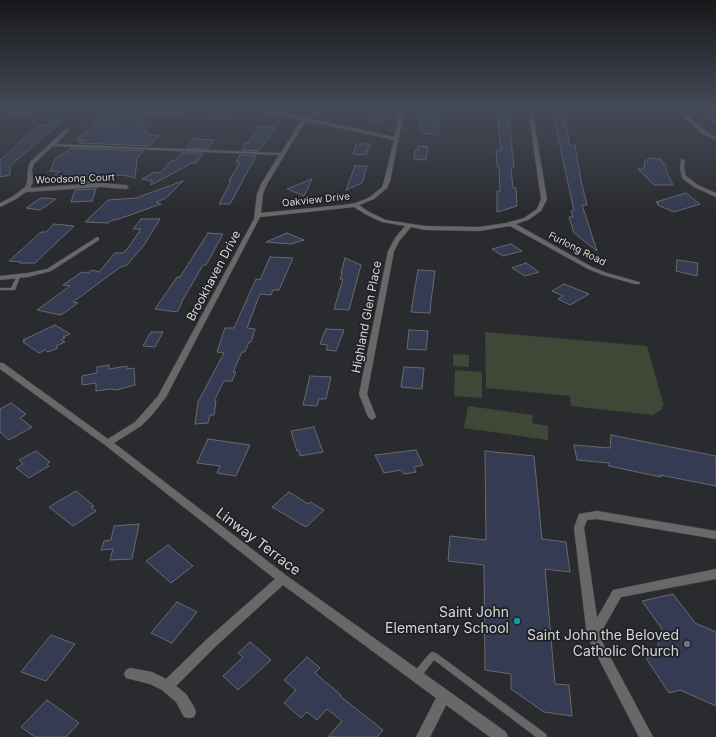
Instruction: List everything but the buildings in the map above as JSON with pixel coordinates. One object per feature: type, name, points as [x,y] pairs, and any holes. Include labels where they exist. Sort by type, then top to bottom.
[{"type":"street","points":[[0,205],[25,190],[30,182],[30,169],[32,164],[56,142]]},
{"type":"street","name":"Brookhaven Drive","points":[[108,444],[138,424],[158,403],[236,260],[258,215],[259,198],[262,187],[289,142]]},
{"type":"street","name":"Oakview Drive","points":[[258,215],[355,205],[372,198],[384,188],[387,182],[395,142]]},
{"type":"street","points":[[355,205],[367,213],[384,221],[409,226],[468,230],[493,228],[512,224],[533,215],[544,199],[535,142]]},
{"type":"street","points":[[53,145],[281,154]]},
{"type":"street","points":[[683,160],[682,168],[684,177],[696,186],[716,195]]},
{"type":"street","name":"Woodsong Court","points":[[25,190],[101,186],[126,187]]},
{"type":"street","name":"Furlong Road","points":[[512,224],[590,268],[637,283]]},
{"type":"street","name":"Highland Glen Place","points":[[372,417],[363,394],[372,346],[391,251],[397,238],[409,226]]},
{"type":"street","points":[[0,278],[35,274],[55,267],[97,239]]},
{"type":"street","name":"Linway Terrace","points":[[0,365],[108,444],[283,579],[501,737]]},
{"type":"street","points":[[646,737],[593,636],[579,528],[583,517],[597,515],[716,535]]},
{"type":"street","points":[[593,636],[617,593],[716,574]]},
{"type":"street","points":[[167,686],[211,643],[283,579]]},
{"type":"street","points":[[130,674],[152,678],[167,686],[181,698],[189,712]]},
{"type":"street","points":[[423,737],[444,695]]},
{"type":"lane","points":[[0,289],[14,289],[18,277]]},
{"type":"lane","points":[[416,676],[433,655],[543,737]]},
{"type":"green space","points":[[485,332],[647,346],[664,406],[661,406],[662,409],[653,415],[571,406],[570,396],[486,388]]},
{"type":"green space","points":[[453,354],[469,355],[469,367],[453,366]]},
{"type":"green space","points":[[455,370],[482,372],[482,398],[454,396]]},
{"type":"green space","points":[[468,406],[533,415],[532,423],[548,426],[548,440],[464,428]]},
{"type":"place","name":"Saint John Elementary School","points":[[517,621]]},
{"type":"place","name":"Saint John the Beloved Catholic Church","points":[[687,644]]}]
